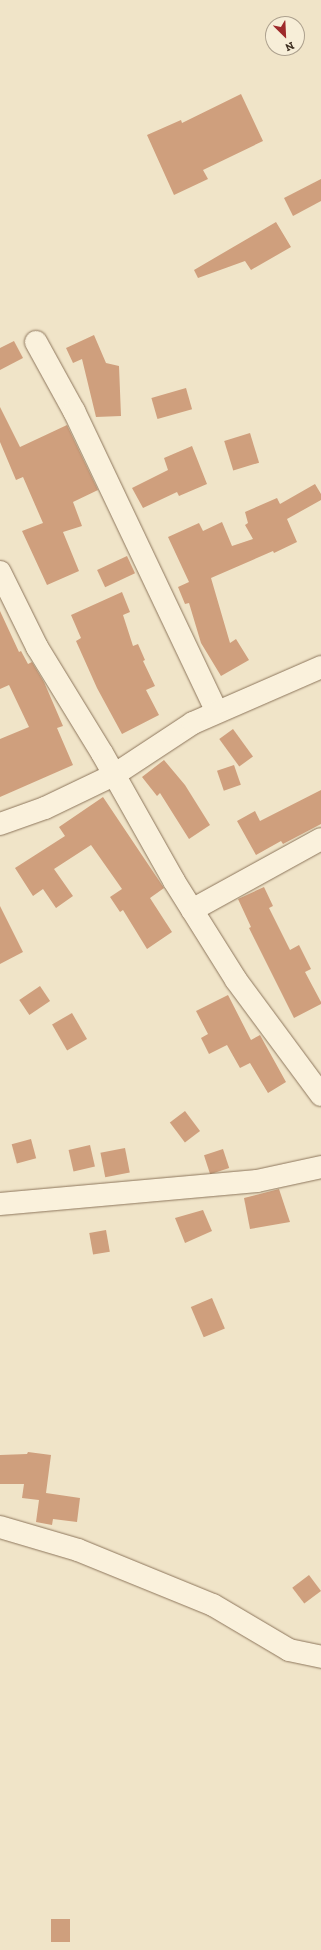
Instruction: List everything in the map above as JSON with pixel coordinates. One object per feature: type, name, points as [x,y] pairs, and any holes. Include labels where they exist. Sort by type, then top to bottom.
[{"type":"street","points":[[36,342],[74,411],[217,712]]},
{"type":"street","points":[[0,572],[37,648],[114,775],[192,910],[236,980],[321,1095]]},
{"type":"street","points":[[0,824],[45,808],[114,775],[193,722],[321,667]]},
{"type":"street","points":[[192,910],[321,839]]},
{"type":"street","points":[[0,1204],[257,1181],[321,1167]]},
{"type":"street","points":[[0,1527],[78,1550],[213,1605],[289,1650],[321,1657]]},
{"type":"building","points":[[241,94],[263,141],[203,170],[208,179],[174,195],[147,135],[181,120],[182,123]]},
{"type":"building","points":[[321,179],[321,201],[293,216],[284,198]]},
{"type":"building","points":[[276,222],[291,247],[251,270],[245,261],[198,278],[194,270]]},
{"type":"building","points":[[94,335],[106,363],[119,366],[121,416],[96,417],[82,359],[73,363],[66,348]]},
{"type":"building","points":[[14,341],[23,358],[0,370],[0,348]]},
{"type":"building","points":[[186,388],[192,409],[157,419],[151,398]]},
{"type":"building","points":[[0,407],[20,447],[67,425],[98,490],[73,502],[82,526],[63,532],[79,571],[47,585],[22,531],[43,523],[23,477],[16,480],[0,442]]},
{"type":"building","points":[[250,433],[259,463],[233,471],[224,441]]},
{"type":"building","points":[[192,446],[207,484],[179,496],[177,492],[143,508],[132,488],[168,470],[164,458]]},
{"type":"building","points":[[315,484],[321,494],[321,500],[287,519],[297,542],[274,553],[273,551],[211,578],[230,643],[236,639],[249,660],[221,676],[201,643],[189,603],[185,604],[178,587],[189,582],[168,537],[199,523],[203,531],[222,522],[232,546],[253,539],[245,525],[248,523],[245,512],[277,498],[280,504]]},
{"type":"building","points":[[127,556],[135,573],[105,587],[97,570]]},
{"type":"building","points":[[122,592],[130,612],[123,615],[133,646],[138,644],[145,660],[143,661],[155,686],[146,690],[159,715],[122,734],[97,688],[76,641],[81,638],[71,615]]},
{"type":"building","points":[[0,611],[19,652],[21,651],[28,664],[32,662],[44,682],[63,726],[57,728],[73,765],[0,797],[0,739],[29,727],[9,685],[0,689]]},
{"type":"building","points":[[233,729],[253,757],[239,766],[219,739]]},
{"type":"building","points":[[164,760],[185,785],[210,825],[189,839],[160,793],[157,796],[142,777]]},
{"type":"building","points":[[234,765],[241,785],[224,791],[217,771]]},
{"type":"building","points":[[321,790],[321,824],[283,844],[281,841],[256,855],[237,821],[255,811],[260,821]]},
{"type":"building","points":[[103,797],[164,888],[150,898],[172,932],[147,949],[123,910],[120,912],[110,897],[122,889],[91,845],[54,869],[73,896],[56,908],[43,889],[33,896],[15,868],[65,836],[59,827]]},
{"type":"building","points":[[264,887],[273,906],[269,908],[290,950],[299,945],[311,969],[305,972],[321,1002],[321,1004],[294,1018],[249,928],[251,927],[238,899]]},
{"type":"building","points":[[0,906],[23,952],[0,964]]},
{"type":"building","points":[[40,986],[50,1001],[29,1015],[19,1000]]},
{"type":"building","points":[[228,995],[251,1040],[260,1035],[286,1082],[268,1093],[250,1063],[240,1068],[227,1045],[209,1054],[201,1038],[208,1034],[196,1011]]},
{"type":"building","points":[[72,1013],[87,1039],[67,1050],[52,1024]]},
{"type":"building","points":[[185,1111],[200,1131],[185,1142],[170,1122]]},
{"type":"building","points":[[31,1139],[36,1158],[17,1163],[12,1144]]},
{"type":"building","points":[[90,1145],[95,1166],[74,1171],[69,1150]]},
{"type":"building","points":[[125,1148],[130,1173],[105,1177],[100,1153]]},
{"type":"building","points":[[223,1149],[229,1168],[210,1174],[204,1155]]},
{"type":"building","points":[[279,1189],[290,1222],[250,1229],[244,1198]]},
{"type":"building","points":[[203,1210],[212,1231],[185,1243],[175,1218]]},
{"type":"building","points":[[106,1230],[110,1252],[93,1255],[89,1233]]},
{"type":"building","points":[[212,1298],[225,1328],[204,1337],[191,1307]]},
{"type":"building","points":[[28,1452],[51,1455],[46,1493],[80,1498],[77,1522],[53,1519],[52,1525],[36,1522],[39,1500],[22,1498],[24,1484],[0,1484],[0,1455],[27,1454]]},
{"type":"building","points":[[309,1575],[321,1591],[304,1604],[292,1588]]},
{"type":"building","points":[[51,1919],[70,1919],[70,1942],[51,1942]]}]
